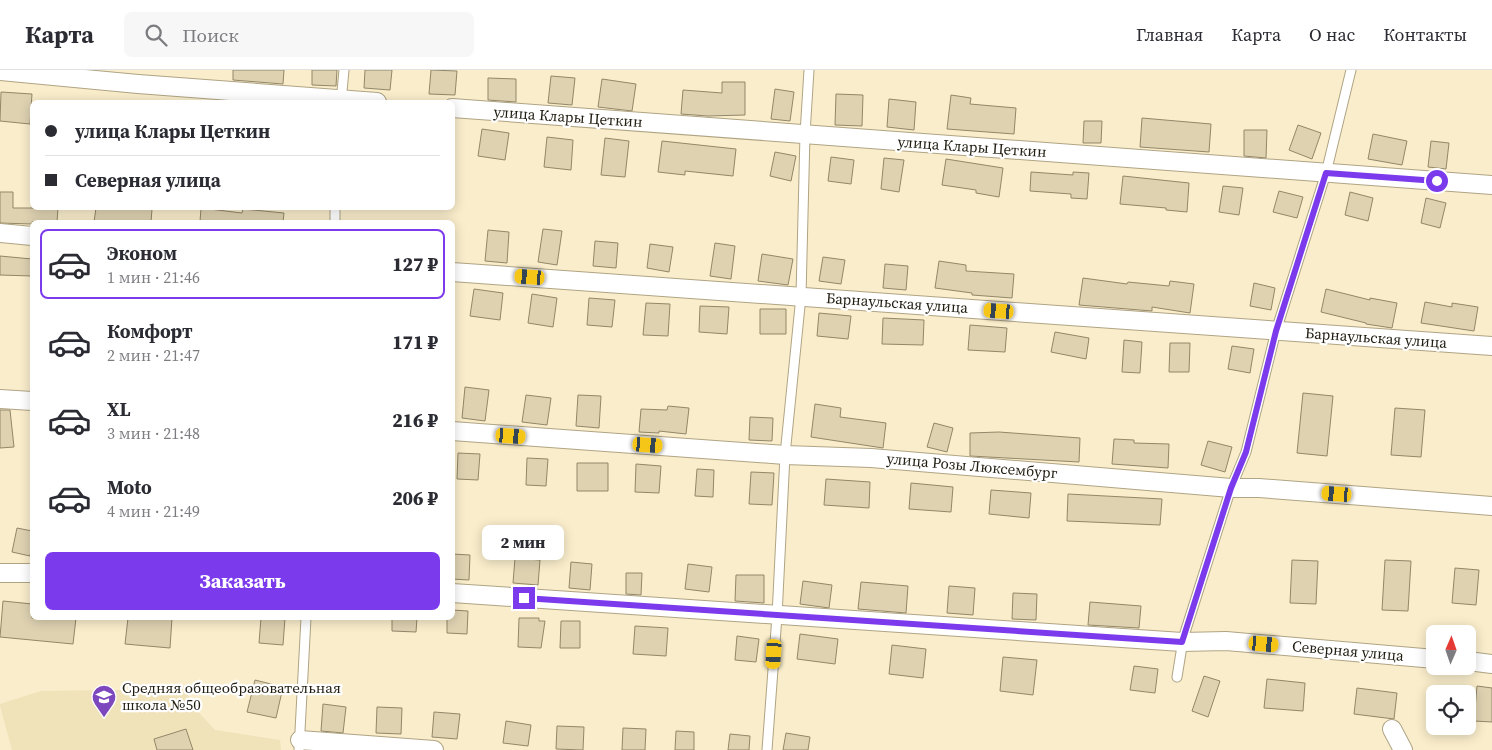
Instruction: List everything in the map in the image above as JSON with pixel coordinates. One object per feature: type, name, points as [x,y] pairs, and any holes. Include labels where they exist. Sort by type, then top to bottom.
[{"type":"street","points":[[0,71],[329,100]]},
{"type":"street","name":"улица Клары Цеткин","points":[[455,108],[1492,185]]},
{"type":"street","points":[[0,233],[30,236]]},
{"type":"street","name":"Барнаульская улица","points":[[455,272],[1492,346]]},
{"type":"street","points":[[0,398],[30,401]]},
{"type":"street","name":"улица Розы Люксембург","points":[[455,431],[785,455],[871,458],[1231,488],[1259,488],[1492,506]]},
{"type":"street","points":[[0,573],[30,573]]},
{"type":"street","name":"Северная улица","points":[[455,593],[777,616],[1182,641],[1226,640],[1426,658]]},
{"type":"street","points":[[1476,662],[1492,664]]},
{"type":"street","points":[[1392,729],[1403,750]]},
{"type":"street","points":[[300,745],[434,750]]},
{"type":"lane","points":[[341,100],[344,70]]},
{"type":"lane","points":[[767,750],[777,616],[785,455],[801,296],[805,134],[809,70]]},
{"type":"lane","points":[[1177,677],[1182,641],[1231,488],[1246,452],[1276,331],[1326,173],[1351,70]]},
{"type":"lane","points":[[300,745],[306,620]]},
{"type":"shaded area","name":"Средняя общеобразовательная школа №50","points":[[187,689],[190,703],[215,730],[280,740],[281,750],[12,750],[0,706],[0,704],[41,691]]},
{"type":"building","points":[[233,70],[284,70],[283,84],[233,80]]},
{"type":"building","points":[[312,70],[337,70],[336,86],[312,85]]},
{"type":"building","points":[[365,70],[392,70],[390,90],[364,88]]},
{"type":"building","points":[[431,70],[457,71],[455,95],[429,94]]},
{"type":"building","points":[[551,76],[575,78],[572,105],[548,103]]},
{"type":"building","points":[[488,78],[516,79],[516,102],[488,100]]},
{"type":"building","points":[[602,79],[636,84],[632,111],[598,107]]},
{"type":"building","points":[[722,82],[745,82],[745,115],[708,116],[681,114],[683,90],[722,93]]},
{"type":"building","points":[[775,89],[794,92],[790,121],[771,119]]},
{"type":"building","points":[[1,92],[32,94],[32,100],[30,100],[30,124],[0,121]]},
{"type":"building","points":[[836,94],[863,95],[862,126],[835,125]]},
{"type":"building","points":[[951,95],[971,98],[970,104],[1016,108],[1014,134],[947,129]]},
{"type":"building","points":[[889,99],[916,102],[914,130],[887,127]]},
{"type":"building","points":[[1142,118],[1211,124],[1209,152],[1140,147]]},
{"type":"building","points":[[1084,121],[1102,121],[1101,143],[1083,143]]},
{"type":"building","points":[[1298,125],[1321,133],[1312,159],[1289,150]]},
{"type":"building","points":[[482,129],[509,133],[505,160],[478,156]]},
{"type":"building","points":[[1244,130],[1267,130],[1266,158],[1244,156]]},
{"type":"building","points":[[1373,134],[1407,141],[1402,165],[1368,159]]},
{"type":"building","points":[[547,137],[573,140],[571,170],[544,167]]},
{"type":"building","points":[[605,138],[629,141],[625,177],[601,175]]},
{"type":"building","points":[[662,141],[736,149],[733,176],[685,171],[685,175],[658,172]]},
{"type":"building","points":[[1431,141],[1449,143],[1446,169],[1428,167]]},
{"type":"building","points":[[775,152],[796,156],[791,181],[770,176]]},
{"type":"building","points":[[831,157],[854,160],[851,184],[828,181]]},
{"type":"building","points":[[884,158],[904,160],[899,192],[881,189]]},
{"type":"building","points":[[946,159],[1003,168],[999,197],[976,193],[976,190],[942,185]]},
{"type":"building","points":[[1031,172],[1073,175],[1073,172],[1089,173],[1087,199],[1071,198],[1071,194],[1030,191]]},
{"type":"building","points":[[1123,176],[1189,183],[1187,212],[1120,204]]},
{"type":"building","points":[[1223,186],[1243,188],[1239,215],[1219,212]]},
{"type":"building","points":[[1279,191],[1303,197],[1297,218],[1273,212]]},
{"type":"building","points":[[0,192],[13,192],[13,208],[58,210],[57,220],[30,220],[30,224],[0,223]]},
{"type":"building","points":[[1350,192],[1373,198],[1368,221],[1345,215]]},
{"type":"building","points":[[1426,198],[1446,203],[1440,228],[1421,223]]},
{"type":"building","points":[[96,210],[152,210],[151,220],[94,220]]},
{"type":"building","points":[[201,210],[242,213],[243,210],[253,210],[284,213],[283,220],[200,220]]},
{"type":"building","points":[[543,229],[562,231],[557,265],[538,262]]},
{"type":"building","points":[[488,230],[509,232],[507,263],[485,261]]},
{"type":"building","points":[[595,241],[618,243],[616,268],[593,266]]},
{"type":"building","points":[[715,243],[735,246],[731,279],[710,276]]},
{"type":"building","points":[[650,244],[673,247],[669,272],[647,268]]},
{"type":"building","points":[[762,254],[793,259],[788,285],[758,281]]},
{"type":"building","points":[[0,256],[30,259],[30,276],[0,275]]},
{"type":"building","points":[[823,257],[845,260],[841,284],[819,281]]},
{"type":"building","points":[[939,261],[966,265],[966,271],[1014,274],[1012,298],[972,295],[972,293],[935,288]]},
{"type":"building","points":[[885,264],[908,266],[906,290],[883,288]]},
{"type":"building","points":[[1083,278],[1127,284],[1128,282],[1169,286],[1170,281],[1194,284],[1190,313],[1152,307],[1152,311],[1079,305]]},
{"type":"building","points":[[1254,283],[1275,288],[1271,310],[1250,306]]},
{"type":"building","points":[[474,289],[503,293],[500,320],[470,316]]},
{"type":"building","points":[[1326,289],[1370,300],[1370,298],[1397,303],[1392,328],[1366,324],[1321,312]]},
{"type":"building","points":[[532,294],[557,298],[553,327],[528,323]]},
{"type":"building","points":[[589,298],[615,300],[612,327],[587,325]]},
{"type":"building","points":[[1425,302],[1452,307],[1452,303],[1478,307],[1474,331],[1421,323]]},
{"type":"building","points":[[646,303],[670,304],[668,336],[643,335]]},
{"type":"building","points":[[700,306],[729,307],[727,334],[699,332]]},
{"type":"building","points":[[760,309],[786,309],[786,334],[760,334]]},
{"type":"building","points":[[819,313],[851,316],[848,339],[817,336]]},
{"type":"building","points":[[883,318],[924,320],[923,345],[882,344]]},
{"type":"building","points":[[970,325],[1007,328],[1005,352],[968,350]]},
{"type":"building","points":[[1055,332],[1089,338],[1086,359],[1051,352]]},
{"type":"building","points":[[1124,340],[1142,342],[1140,373],[1122,372]]},
{"type":"building","points":[[1170,343],[1190,343],[1189,372],[1169,372]]},
{"type":"building","points":[[1232,346],[1254,349],[1250,373],[1228,369]]},
{"type":"building","points":[[465,387],[489,390],[485,421],[462,418]]},
{"type":"building","points":[[1303,393],[1333,396],[1327,456],[1297,453]]},
{"type":"building","points":[[526,395],[551,398],[547,425],[522,422]]},
{"type":"building","points":[[578,395],[601,396],[599,428],[576,426]]},
{"type":"building","points":[[815,404],[841,408],[840,417],[886,423],[883,448],[811,437]]},
{"type":"building","points":[[668,406],[689,408],[686,434],[659,431],[659,433],[639,432],[641,409],[667,410]]},
{"type":"building","points":[[1395,408],[1425,410],[1421,457],[1391,455]]},
{"type":"building","points":[[0,410],[10,410],[14,447],[0,448]]},
{"type":"building","points":[[750,417],[773,418],[772,441],[749,440]]},
{"type":"building","points":[[934,423],[953,428],[947,452],[927,447]]},
{"type":"building","points":[[999,432],[1080,438],[1079,462],[970,456],[970,433]]},
{"type":"building","points":[[1114,439],[1134,440],[1134,443],[1169,444],[1168,468],[1112,464]]},
{"type":"building","points":[[1208,441],[1232,447],[1225,472],[1201,465]]},
{"type":"building","points":[[458,453],[480,454],[478,480],[457,479]]},
{"type":"building","points":[[527,458],[548,459],[546,486],[526,485]]},
{"type":"building","points":[[577,463],[608,463],[608,491],[577,491]]},
{"type":"building","points":[[636,464],[661,466],[659,493],[635,492]]},
{"type":"building","points":[[697,469],[714,470],[713,497],[695,496]]},
{"type":"building","points":[[751,472],[774,473],[772,505],[749,504]]},
{"type":"building","points":[[826,479],[870,482],[869,508],[824,505]]},
{"type":"building","points":[[911,483],[953,487],[951,512],[909,509]]},
{"type":"building","points":[[991,490],[1031,493],[1029,518],[989,514]]},
{"type":"building","points":[[1068,494],[1162,499],[1160,525],[1067,521]]},
{"type":"building","points":[[17,528],[30,531],[30,556],[12,552]]},
{"type":"building","points":[[455,554],[470,555],[469,580],[455,579]]},
{"type":"building","points":[[515,558],[540,560],[538,585],[513,583]]},
{"type":"building","points":[[1292,560],[1318,561],[1316,604],[1290,603]]},
{"type":"building","points":[[1385,560],[1411,561],[1408,611],[1382,610]]},
{"type":"building","points":[[571,562],[592,564],[590,590],[569,588]]},
{"type":"building","points":[[688,564],[712,567],[709,592],[685,589]]},
{"type":"building","points":[[1455,568],[1479,570],[1476,605],[1452,603]]},
{"type":"building","points":[[626,573],[642,573],[641,595],[626,594]]},
{"type":"building","points":[[736,575],[764,575],[764,603],[735,601]]},
{"type":"building","points":[[803,581],[832,585],[829,608],[800,604]]},
{"type":"building","points":[[861,582],[908,586],[906,613],[858,609]]},
{"type":"building","points":[[949,586],[975,588],[973,615],[947,613]]},
{"type":"building","points":[[1013,593],[1037,594],[1036,620],[1012,619]]},
{"type":"building","points":[[3,601],[30,604],[30,620],[76,620],[73,644],[0,637]]},
{"type":"building","points":[[1090,602],[1141,606],[1139,628],[1088,625]]},
{"type":"building","points":[[455,610],[468,611],[467,634],[447,633],[447,620],[455,620]]},
{"type":"building","points":[[519,618],[539,618],[539,621],[545,621],[541,648],[518,647]]},
{"type":"building","points":[[128,620],[172,620],[170,648],[125,644]]},
{"type":"building","points":[[261,620],[285,620],[283,645],[259,643]]},
{"type":"building","points":[[392,620],[417,620],[416,632],[392,631]]},
{"type":"building","points":[[561,621],[580,621],[580,648],[560,648]]},
{"type":"building","points":[[635,626],[668,628],[666,656],[633,654]]},
{"type":"building","points":[[800,634],[838,639],[835,664],[797,659]]},
{"type":"building","points":[[737,636],[759,639],[756,662],[735,660]]},
{"type":"building","points":[[892,645],[926,649],[923,678],[889,674]]},
{"type":"building","points":[[1003,657],[1037,660],[1033,695],[1000,691]]},
{"type":"building","points":[[1134,666],[1158,669],[1155,693],[1130,690]]},
{"type":"building","points":[[1204,676],[1220,681],[1208,717],[1192,711]]},
{"type":"building","points":[[1267,679],[1305,683],[1303,711],[1264,708]]},
{"type":"building","points":[[255,680],[283,687],[276,718],[247,712]]},
{"type":"building","points":[[1477,686],[1492,688],[1492,722],[1476,721]]},
{"type":"building","points":[[1357,688],[1397,693],[1394,719],[1354,714]]},
{"type":"building","points":[[323,704],[346,707],[343,733],[321,731]]},
{"type":"building","points":[[377,707],[402,708],[401,734],[376,733]]},
{"type":"building","points":[[434,712],[460,714],[457,739],[432,737]]},
{"type":"building","points":[[506,721],[531,725],[528,746],[503,743]]},
{"type":"building","points":[[557,726],[584,727],[583,750],[556,749]]},
{"type":"building","points":[[623,728],[646,729],[645,750],[622,750]]},
{"type":"building","points":[[186,729],[193,750],[157,750],[154,739]]},
{"type":"building","points":[[676,731],[694,732],[694,750],[675,750]]},
{"type":"building","points":[[786,733],[810,737],[808,750],[783,750]]},
{"type":"building","points":[[730,734],[750,736],[749,750],[728,750]]},
{"type":"place","name":"Средняя общеобразовательная школа №50","points":[[104,718]]},
{"type":"route","points":[[524,598],[1182,642],[1231,488],[1246,452],[1276,331],[1326,173],[1437,181]]}]
